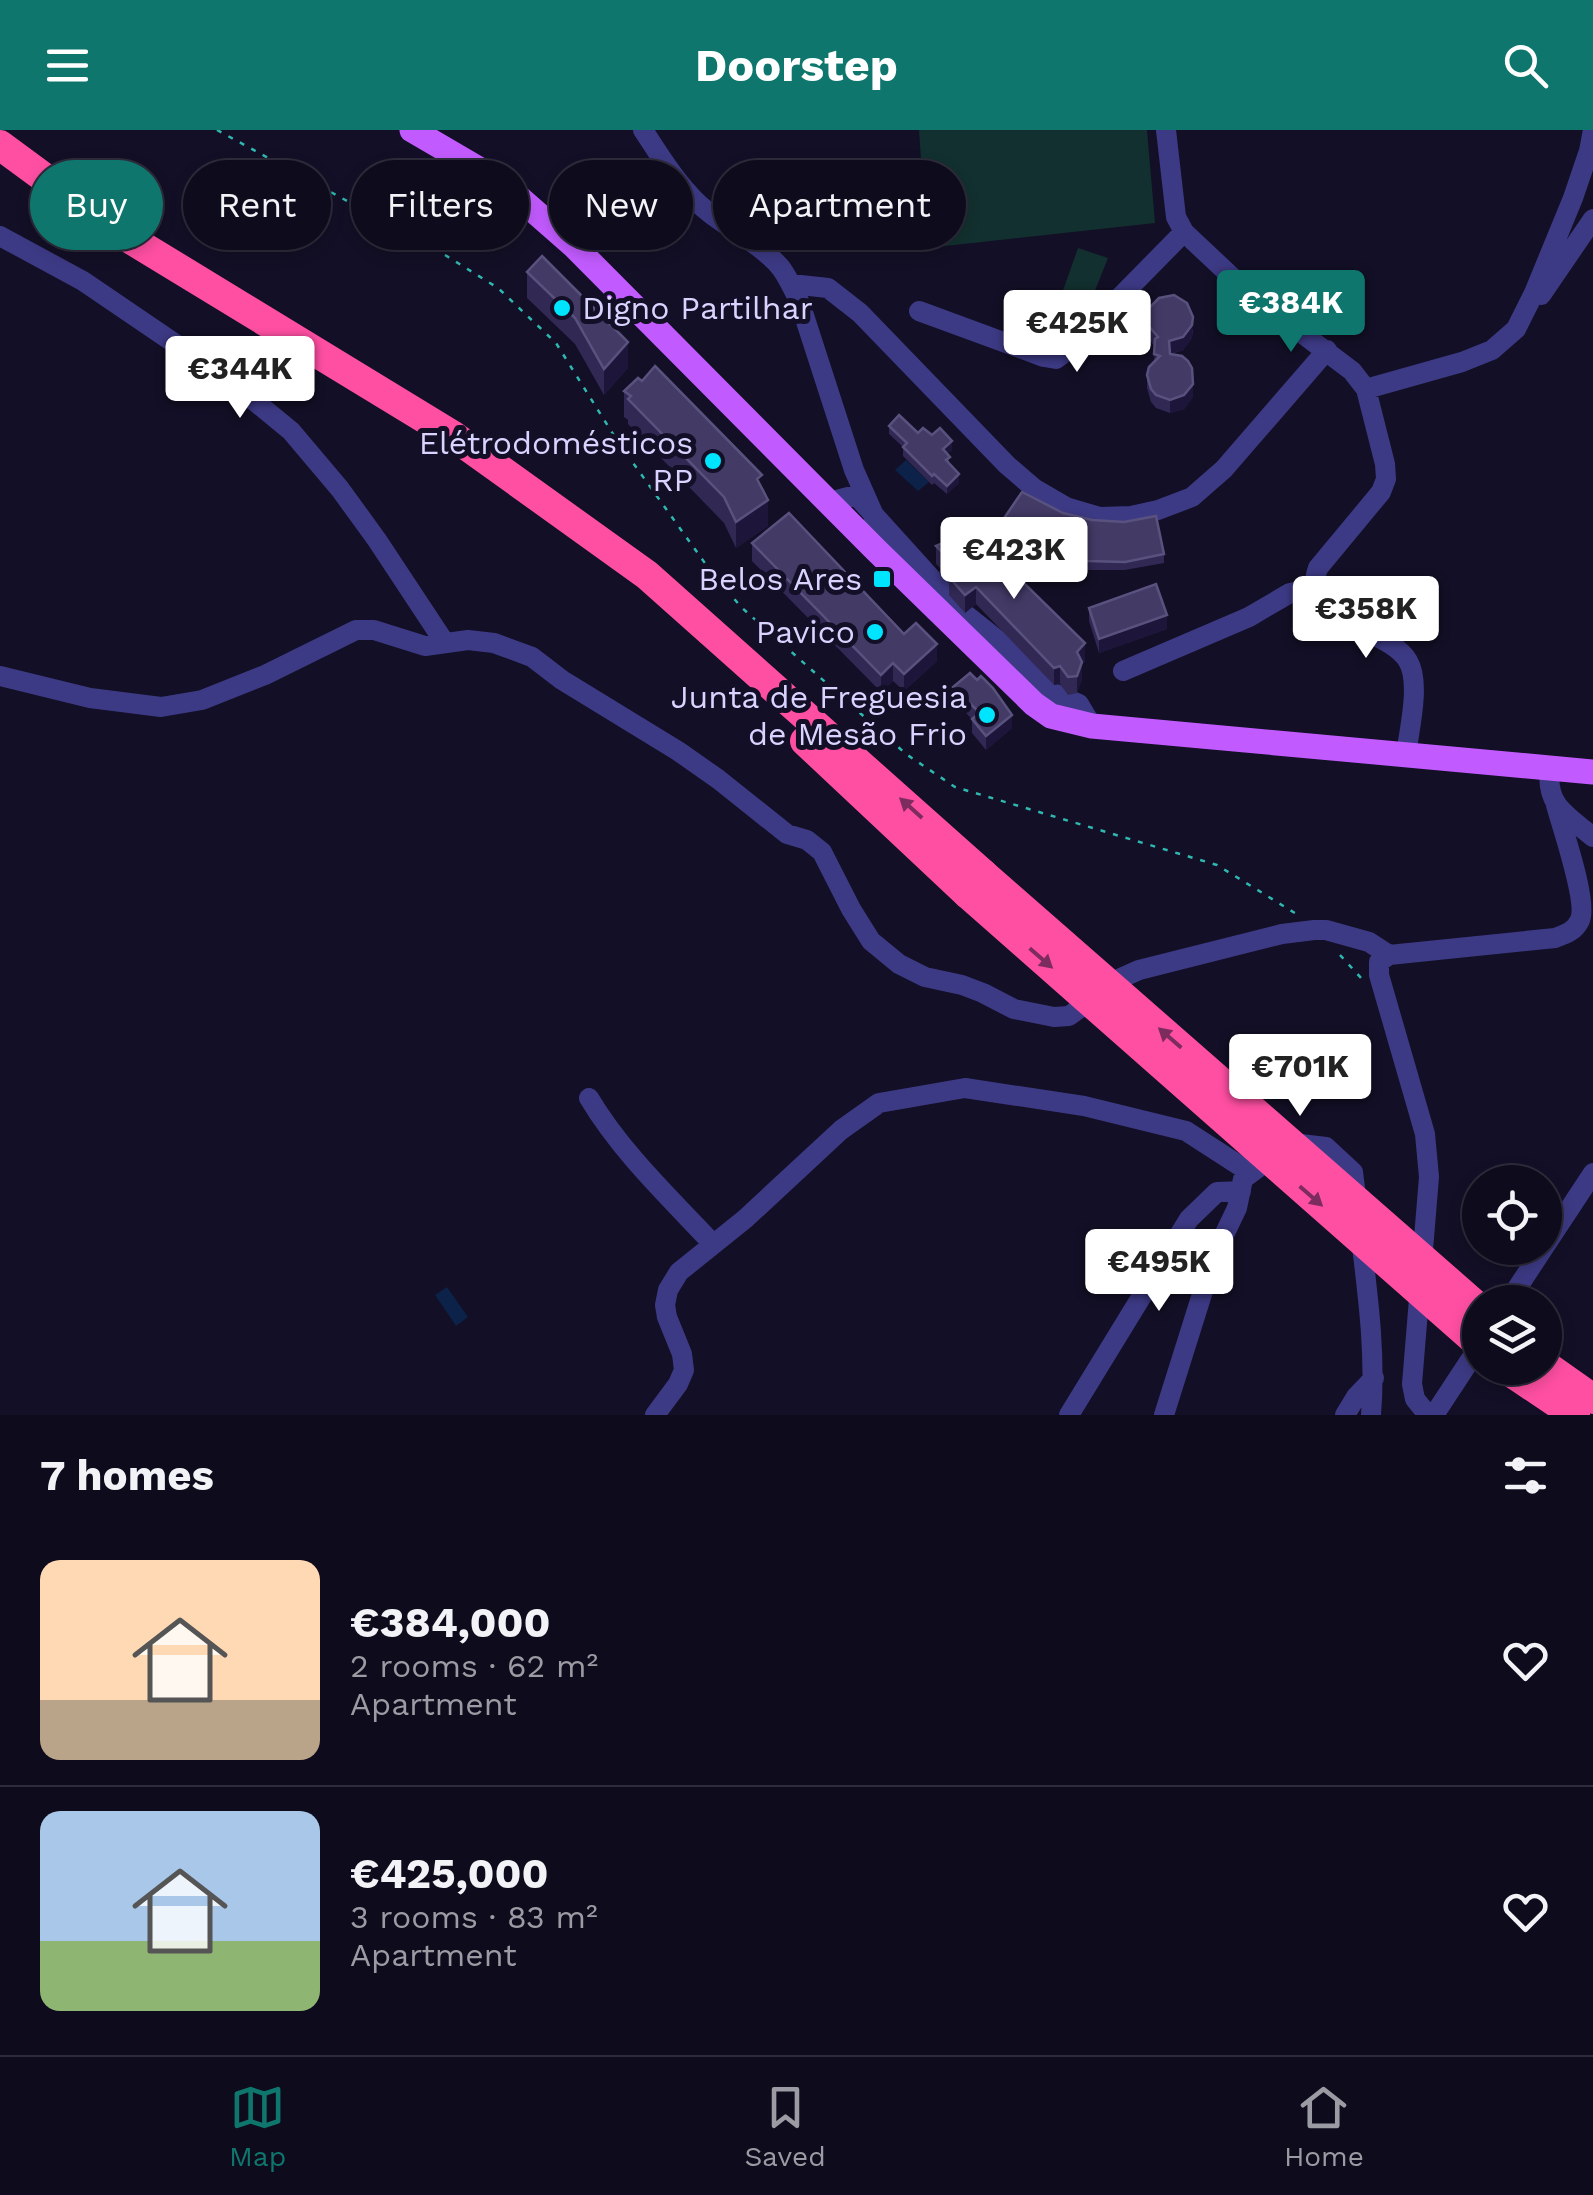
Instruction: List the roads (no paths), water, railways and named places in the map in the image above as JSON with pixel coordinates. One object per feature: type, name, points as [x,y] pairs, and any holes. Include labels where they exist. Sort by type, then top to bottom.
[{"type":"highway","points":[[0,145],[114,229],[452,435],[648,575],[975,884],[1462,1329]]},
{"type":"highway","points":[[0,165],[68,214],[463,453],[589,546],[975,884],[1462,1295]]},
{"type":"highway","points":[[1562,1377],[1593,1400]]},
{"type":"highway","points":[[1532,1385],[1575,1415]]},
{"type":"main road","points":[[412,130],[501,182],[572,244],[876,550],[936,597],[1034,704],[1051,716],[1092,726],[1593,772]]},
{"type":"street","points":[[642,130],[688,194],[717,221],[766,254],[792,284],[854,470],[873,513],[876,550]]},
{"type":"street","points":[[1166,130],[1176,217],[1184,232],[1250,294],[1352,371],[1366,389],[1386,479],[1381,492],[1318,568],[1314,588],[1319,601],[1331,612],[1408,660],[1415,681],[1406,755]]},
{"type":"street","points":[[1516,328],[1573,198],[1593,130]]},
{"type":"street","points":[[1366,389],[1492,350],[1516,328],[1593,219]]},
{"type":"street","points":[[919,310],[1044,358],[1056,359],[1184,232]]},
{"type":"street","points":[[0,236],[98,291],[230,381],[290,431],[340,488],[378,540],[445,644]]},
{"type":"street","points":[[792,284],[828,288],[860,313],[1035,489],[1066,507],[1100,516],[1131,516],[1192,496],[1224,469],[1326,350]]},
{"type":"street","points":[[854,470],[856,495],[936,597]]},
{"type":"street","points":[[837,511],[856,495]]},
{"type":"street","points":[[1122,670],[1249,617],[1290,593],[1314,588]]},
{"type":"street","points":[[0,676],[90,698],[161,707],[202,700],[265,675],[356,630],[374,630],[425,646],[468,640],[494,643],[532,656],[562,680],[705,770],[788,834],[807,840],[822,852],[872,941],[898,964],[924,977],[983,993],[1014,1009],[1068,1016],[1139,970],[1282,934],[1326,930],[1369,942],[1390,954]]},
{"type":"street","points":[[1462,1371],[1431,1415],[1415,1399],[1412,1384],[1430,1177],[1425,1134],[1379,974],[1379,962],[1390,954],[1555,938],[1574,930],[1582,917],[1582,900],[1550,795],[1550,768]]},
{"type":"street","points":[[1556,805],[1593,838]]},
{"type":"street","points":[[655,1415],[684,1370],[665,1304],[679,1272],[745,1219],[842,1130],[879,1103],[965,1088],[1084,1106],[1186,1131],[1246,1182]]},
{"type":"street","points":[[589,1098],[646,1172],[713,1244]]},
{"type":"street","points":[[1069,1415],[1189,1219],[1217,1192],[1246,1182],[1292,1143],[1326,1148],[1353,1172],[1374,1348],[1371,1415]]},
{"type":"street","points":[[1519,1285],[1593,1173]]},
{"type":"street","points":[[1164,1415],[1214,1256],[1246,1182]]},
{"type":"street","points":[[1344,1415],[1374,1378]]},
{"type":"water","points":[[906,460],[929,482],[918,491],[895,470]]},
{"type":"water","points":[[447,1287],[468,1317],[456,1326],[435,1295]]},
{"type":"place","name":"Digno Partilhar","points":[[562,308]]},
{"type":"place","name":"Elétrodomésticos RP","points":[[713,461]]},
{"type":"place","name":"Belos Ares","points":[[882,579]]},
{"type":"place","name":"Pavico","points":[[875,632]]},
{"type":"place","name":"Junta de Freguesia de Mesão Frio","points":[[987,715]]}]
